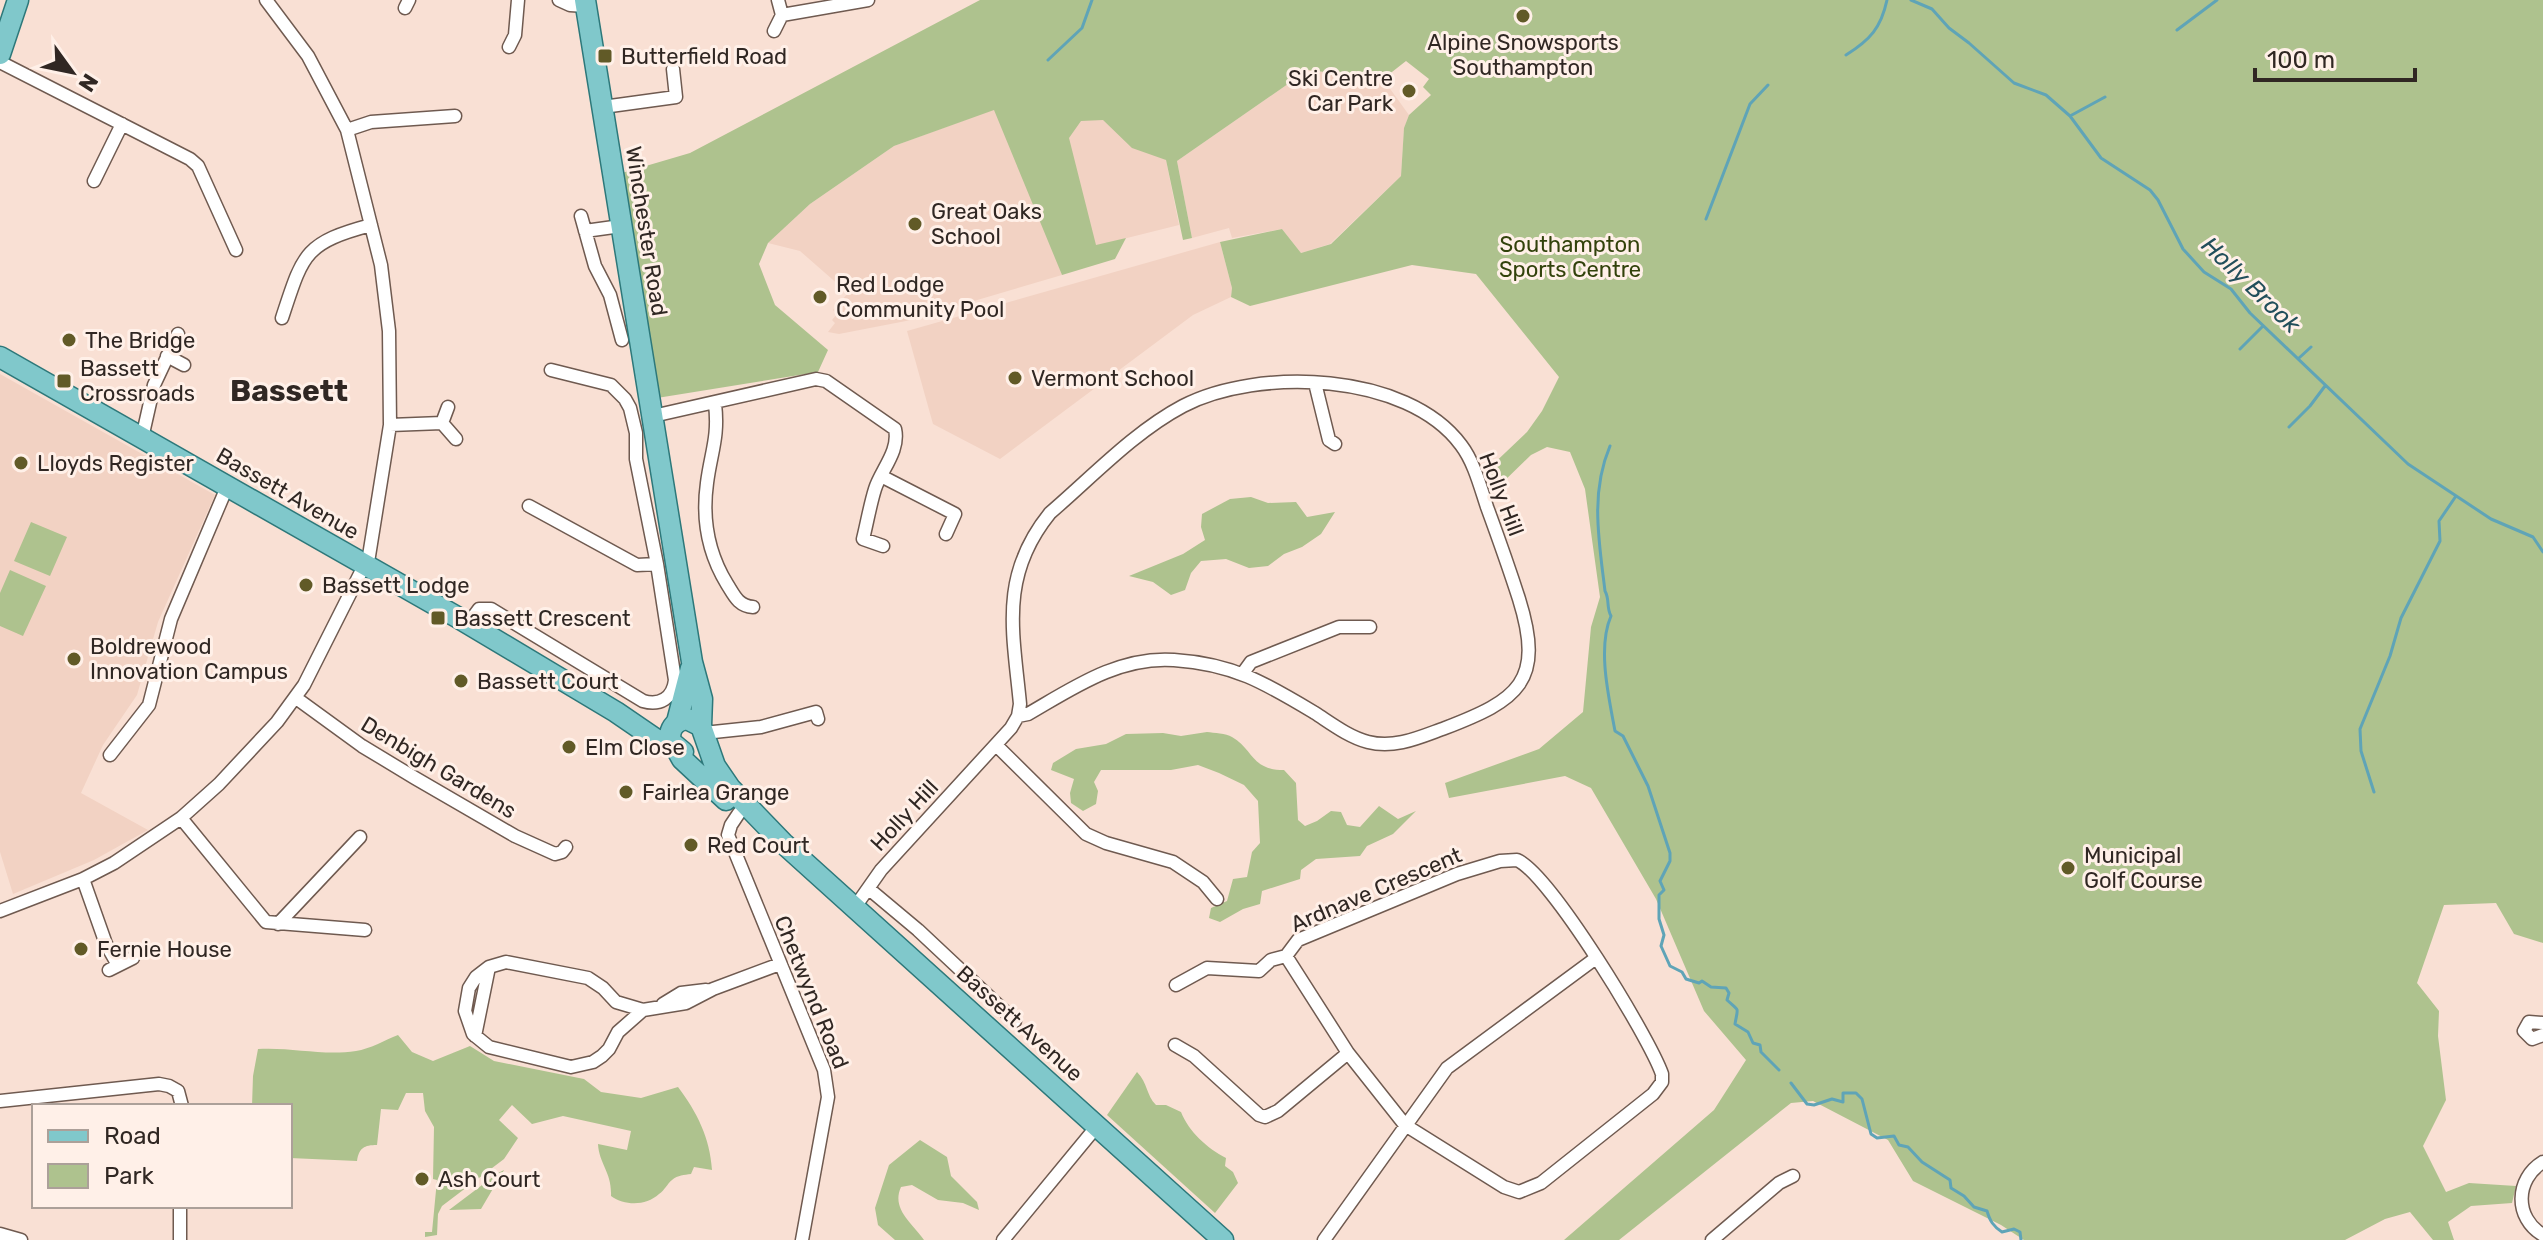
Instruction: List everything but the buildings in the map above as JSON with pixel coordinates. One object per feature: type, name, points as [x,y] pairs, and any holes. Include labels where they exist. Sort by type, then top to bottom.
[{"type":"main road","points":[[0,54],[18,0]]},
{"type":"main road","name":"Winchester Road","points":[[585,3],[692,662],[702,699],[703,733]]},
{"type":"main road","name":"Bassett Avenue","points":[[0,357],[468,624],[675,748],[682,759],[739,813],[783,843]]},
{"type":"main road","name":"Winchester Road","points":[[676,723],[692,662]]},
{"type":"main road","name":"Bassett Avenue","points":[[616,712],[676,723]]},
{"type":"main road","points":[[687,719],[703,733],[695,751],[686,753],[675,748],[670,737],[676,723],[687,719]]},
{"type":"main road","name":"Bassett Avenue","points":[[703,733],[722,777],[783,843],[1223,1240]]},
{"type":"street","points":[[0,911],[83,879],[128,854],[181,818],[239,764],[296,698],[315,667],[369,556],[390,425],[387,301],[347,130],[308,56],[266,0]]},
{"type":"street","points":[[516,40],[518,0]]},
{"type":"street","points":[[559,0],[570,5],[585,3]]},
{"type":"street","points":[[774,31],[782,15],[778,0]]},
{"type":"street","points":[[782,15],[868,0]]},
{"type":"street","points":[[0,62],[190,159],[198,166],[236,250]]},
{"type":"street","points":[[603,107],[677,104],[673,69]]},
{"type":"street","points":[[347,130],[371,122],[455,116]]},
{"type":"street","points":[[94,181],[122,124]]},
{"type":"street","points":[[581,216],[595,266],[610,295],[617,333]]},
{"type":"street","points":[[282,318],[298,274],[314,247],[341,232],[371,225]]},
{"type":"street","points":[[585,231],[621,226]]},
{"type":"street","points":[[142,438],[154,385],[178,334]]},
{"type":"street","points":[[167,356],[184,365]]},
{"type":"street","points":[[468,624],[479,609],[487,607],[643,701],[659,703],[674,688],[657,564],[636,459],[636,433],[625,399],[611,385],[551,370]]},
{"type":"street","points":[[653,416],[816,379],[826,381],[895,429],[895,448],[881,476],[863,539],[883,546]]},
{"type":"street","points":[[1315,383],[1329,440],[1335,444]]},
{"type":"street","name":"Holly Hill","points":[[855,907],[881,870],[996,745],[1018,716],[1020,704],[1011,618],[1012,598],[1023,561],[1040,526],[1050,513],[1148,429],[1204,397],[1255,386],[1345,384],[1382,393],[1429,417],[1459,442],[1467,453],[1527,622],[1527,666],[1513,692],[1489,712],[1413,740],[1381,745],[1352,736],[1243,673],[1218,665],[1172,660],[1126,665],[1081,683],[1028,714],[1018,716]]},
{"type":"street","points":[[715,404],[718,427],[707,483],[709,545],[718,568],[739,602],[753,607]]},
{"type":"street","points":[[121,426],[148,406]]},
{"type":"street","points":[[442,423],[448,407]]},
{"type":"street","points":[[390,425],[442,423]]},
{"type":"street","points":[[442,423],[456,439]]},
{"type":"street","points":[[639,474],[662,471]]},
{"type":"street","points":[[881,476],[955,514],[946,534]]},
{"type":"street","points":[[110,755],[149,705],[171,619],[227,487]]},
{"type":"street","points":[[529,506],[637,565],[657,564]]},
{"type":"street","points":[[1243,673],[1251,662],[1339,627],[1370,627]]},
{"type":"street","name":"Denbigh Gardens","points":[[296,698],[362,746],[515,836],[555,854],[566,847]]},
{"type":"street","points":[[703,733],[761,727],[817,711]]},
{"type":"street","points":[[996,745],[1086,834],[1106,843],[1173,862],[1203,882],[1217,899]]},
{"type":"street","name":"Chetwynd Road","points":[[739,813],[728,835],[827,1083],[828,1097],[802,1240]]},
{"type":"street","points":[[181,818],[263,920],[278,924],[365,930]]},
{"type":"street","points":[[278,924],[360,837]]},
{"type":"street","name":"Ardnave Crescent","points":[[1510,860],[1525,863],[1596,958],[1659,1065],[1662,1082],[1653,1094],[1541,1183],[1519,1192],[1504,1187],[1405,1125],[1348,1053],[1286,956],[1298,940],[1457,874],[1510,860]]},
{"type":"street","points":[[83,879],[114,967],[133,958]]},
{"type":"street","name":"Bassett Avenue","points":[[869,889],[918,930],[1015,1021]]},
{"type":"street","points":[[1176,985],[1192,982],[1207,968],[1216,966],[1260,975],[1271,960],[1286,956]]},
{"type":"street","points":[[1324,1240],[1447,1068],[1596,958]]},
{"type":"street","points":[[643,1010],[616,1002],[597,982],[588,978],[515,962],[489,967],[475,1036],[497,1050],[571,1067],[593,1062],[609,1049],[618,1032],[643,1010],[686,1003],[713,989],[780,964]]},
{"type":"street","points":[[616,1002],[618,1032]]},
{"type":"street","points":[[2543,1023],[2529,1022],[2524,1031],[2532,1039],[2543,1035]]},
{"type":"street","points":[[1175,1045],[1194,1056],[1265,1117],[1278,1111],[1348,1053]]},
{"type":"street","points":[[0,1101],[159,1084],[178,1091],[181,1104]]},
{"type":"street","points":[[1003,1240],[1097,1126]]},
{"type":"street","points":[[2543,1162],[2527,1176],[2521,1201],[2529,1224],[2543,1235]]},
{"type":"street","points":[[1712,1240],[1779,1183],[1793,1176]]},
{"type":"street","points":[[180,1208],[180,1240]]},
{"type":"street","points":[[0,1234],[21,1240]]},
{"type":"shaded area","points":[[1308,70],[1383,79],[1409,115],[1404,129],[1401,176],[1330,244],[1301,253],[1282,229],[1232,238],[1229,228],[1192,238],[1177,161]]},
{"type":"shaded area","name":"Great Oaks School","points":[[1079,78],[1166,160],[1179,225],[1055,256],[1062,275],[906,321],[839,334],[828,332],[835,323],[832,320],[837,314],[833,310],[848,293],[800,251],[768,243],[810,204],[894,146]]},
{"type":"shaded area","name":"Vermont School","points":[[1220,242],[1232,288],[1231,297],[1193,315],[1000,459],[933,424],[907,331]]},
{"type":"shaded area","name":"Boldrewood Innovation Campus","points":[[0,374],[215,495],[158,622],[137,695],[103,745],[81,793],[148,830],[94,860],[13,894],[0,852]]},
{"type":"green space","name":"Southampton Sports Centre","points":[[980,0],[2543,0],[2543,943],[2514,934],[2496,903],[2444,905],[2417,983],[2439,1011],[2438,1036],[2446,1100],[2423,1146],[2446,1192],[2469,1183],[2516,1186],[2512,1203],[2471,1206],[2448,1222],[2454,1240],[2433,1240],[2410,1212],[2385,1219],[2345,1240],[2024,1240],[2001,1225],[1913,1181],[1888,1140],[1813,1101],[1791,1103],[1619,1240],[1564,1240],[1714,1110],[1746,1060],[1704,1011],[1656,899],[1591,788],[1565,776],[1449,798],[1445,783],[1539,749],[1583,712],[1591,627],[1600,597],[1585,489],[1570,452],[1547,447],[1531,455],[1497,488],[1486,471],[1527,432],[1542,411],[1559,377],[1476,274],[1412,265],[1250,306],[1231,297],[1232,288],[1220,242],[1282,229],[1301,253],[1331,244],[1401,176],[1404,128],[1409,115],[1431,95],[1423,87],[1429,79],[1406,61],[1383,79],[1308,70],[1177,161],[1192,238],[1183,240],[1166,160],[1132,148],[1103,120],[1081,121],[1069,138],[1096,245],[1126,238],[1115,259],[1062,275],[994,110],[894,146],[810,204],[768,243],[759,264],[775,305],[828,350],[818,372],[657,398],[622,173],[690,153]]},
{"type":"green space","points":[[1251,497],[1268,503],[1296,502],[1307,517],[1335,512],[1321,534],[1268,566],[1249,568],[1226,559],[1201,561],[1191,573],[1185,590],[1171,595],[1153,582],[1129,576],[1183,554],[1205,540],[1201,527],[1202,514],[1230,499]]},
{"type":"green space","points":[[31,522],[67,537],[50,576],[14,561]]},
{"type":"green space","points":[[10,570],[46,586],[23,636],[0,626],[0,593]]},
{"type":"green space","points":[[1207,732],[1229,736],[1265,767],[1284,770],[1296,783],[1298,820],[1305,826],[1331,811],[1341,812],[1347,825],[1360,827],[1379,806],[1398,819],[1416,811],[1393,834],[1367,846],[1360,856],[1316,859],[1301,870],[1300,879],[1262,891],[1260,904],[1243,909],[1220,922],[1209,918],[1211,908],[1227,901],[1233,879],[1247,877],[1252,852],[1260,843],[1258,801],[1244,785],[1198,765],[1171,770],[1101,770],[1094,782],[1098,791],[1096,804],[1083,811],[1071,803],[1074,779],[1051,770],[1053,763],[1076,749],[1106,744],[1126,734],[1181,736]]},
{"type":"green space","points":[[398,1035],[412,1052],[433,1061],[470,1046],[494,1061],[584,1079],[601,1092],[641,1098],[678,1087],[701,1126],[709,1147],[712,1170],[694,1167],[691,1174],[674,1178],[648,1201],[623,1202],[611,1196],[610,1181],[598,1144],[627,1150],[631,1131],[563,1116],[532,1124],[512,1105],[499,1120],[518,1138],[504,1159],[442,1206],[438,1214],[437,1235],[425,1237],[425,1232],[432,1232],[437,1180],[433,1179],[434,1127],[425,1111],[423,1093],[406,1093],[398,1110],[381,1109],[377,1145],[363,1148],[357,1161],[292,1158],[292,1104],[252,1104],[258,1049],[344,1052],[367,1048]]},
{"type":"green space","points":[[1137,1072],[1156,1105],[1166,1105],[1181,1112],[1199,1139],[1226,1158],[1225,1166],[1233,1172],[1238,1183],[1215,1213],[1107,1115]]},
{"type":"green space","points":[[920,1140],[947,1157],[951,1176],[977,1202],[979,1210],[963,1203],[938,1200],[912,1185],[901,1187],[901,1209],[924,1240],[895,1240],[878,1225],[875,1208],[889,1165]]},
{"type":"green space","points":[[504,1170],[481,1209],[449,1210],[498,1173]]},
{"type":"waterway","points":[[1048,60],[1082,28],[1092,0]]},
{"type":"waterway","points":[[1846,55],[1873,32],[1887,0]]},
{"type":"waterway","name":"Holly Brook","points":[[1911,0],[1932,9],[1949,28],[2014,83],[2046,95],[2070,116],[2101,158],[2150,190],[2183,249],[2204,272],[2231,289],[2250,313],[2408,464],[2491,519],[2533,537],[2543,552]]},
{"type":"waterway","points":[[2177,30],[2217,0]]},
{"type":"waterway","points":[[1706,219],[1750,104],[1768,85]]},
{"type":"waterway","points":[[2070,116],[2105,97]]},
{"type":"waterway","points":[[2240,349],[2263,326]]},
{"type":"waterway","points":[[2299,358],[2311,347]]},
{"type":"waterway","points":[[2289,427],[2325,386]]},
{"type":"waterway","points":[[1610,446],[1598,499],[1600,554],[1611,616],[1605,643],[1606,673],[1615,731],[1623,736],[1648,786],[1670,853],[1670,861],[1660,881],[1664,890],[1659,895],[1659,919],[1664,935],[1661,946],[1670,966],[1682,972],[1686,979],[1726,988],[1729,993],[1727,1000],[1737,1010],[1735,1024],[1748,1032],[1753,1043],[1760,1045],[1761,1052],[1779,1070]]},
{"type":"waterway","points":[[2374,792],[2361,751],[2360,729],[2390,656],[2401,618],[2440,541],[2439,521],[2456,496]]},
{"type":"waterway","points":[[1791,1083],[1807,1104],[1832,1099],[1843,1102],[1843,1093],[1856,1093],[1862,1099],[1871,1134],[1877,1138],[1894,1136],[1899,1145],[1908,1147],[1922,1162],[1950,1180],[1951,1188],[1974,1207],[1987,1211],[1999,1230],[2014,1229],[2020,1232],[2021,1240]]},
{"type":"place","name":"Alpine Snowsports Southampton","points":[[1523,16]]},
{"type":"place","name":"Butterfield Road","points":[[605,56]]},
{"type":"place","name":"Ski Centre Car Park","points":[[1409,91]]},
{"type":"place","name":"Great Oaks School","points":[[915,224]]},
{"type":"place","name":"Red Lodge Community Pool","points":[[820,297]]},
{"type":"place","name":"The Bridge","points":[[69,340]]},
{"type":"place","name":"Vermont School","points":[[1015,378]]},
{"type":"place","name":"Bassett Crossroads","points":[[64,381]]},
{"type":"place","name":"Lloyds Register","points":[[21,463]]},
{"type":"place","name":"Bassett Lodge","points":[[306,585]]},
{"type":"place","name":"Bassett Crescent","points":[[438,618]]},
{"type":"place","name":"Boldrewood Innovation Campus","points":[[74,659]]},
{"type":"place","name":"Bassett Court","points":[[461,681]]},
{"type":"place","name":"Elm Close","points":[[569,747]]},
{"type":"place","name":"Fairlea Grange","points":[[626,792]]},
{"type":"place","name":"Red Court","points":[[691,845]]},
{"type":"place","name":"Municipal Golf Course","points":[[2068,868]]},
{"type":"place","name":"Fernie House","points":[[81,949]]},
{"type":"place","name":"Ash Court","points":[[422,1179]]},
{"type":"district","name":"Bassett","points":[[289,391]]}]
